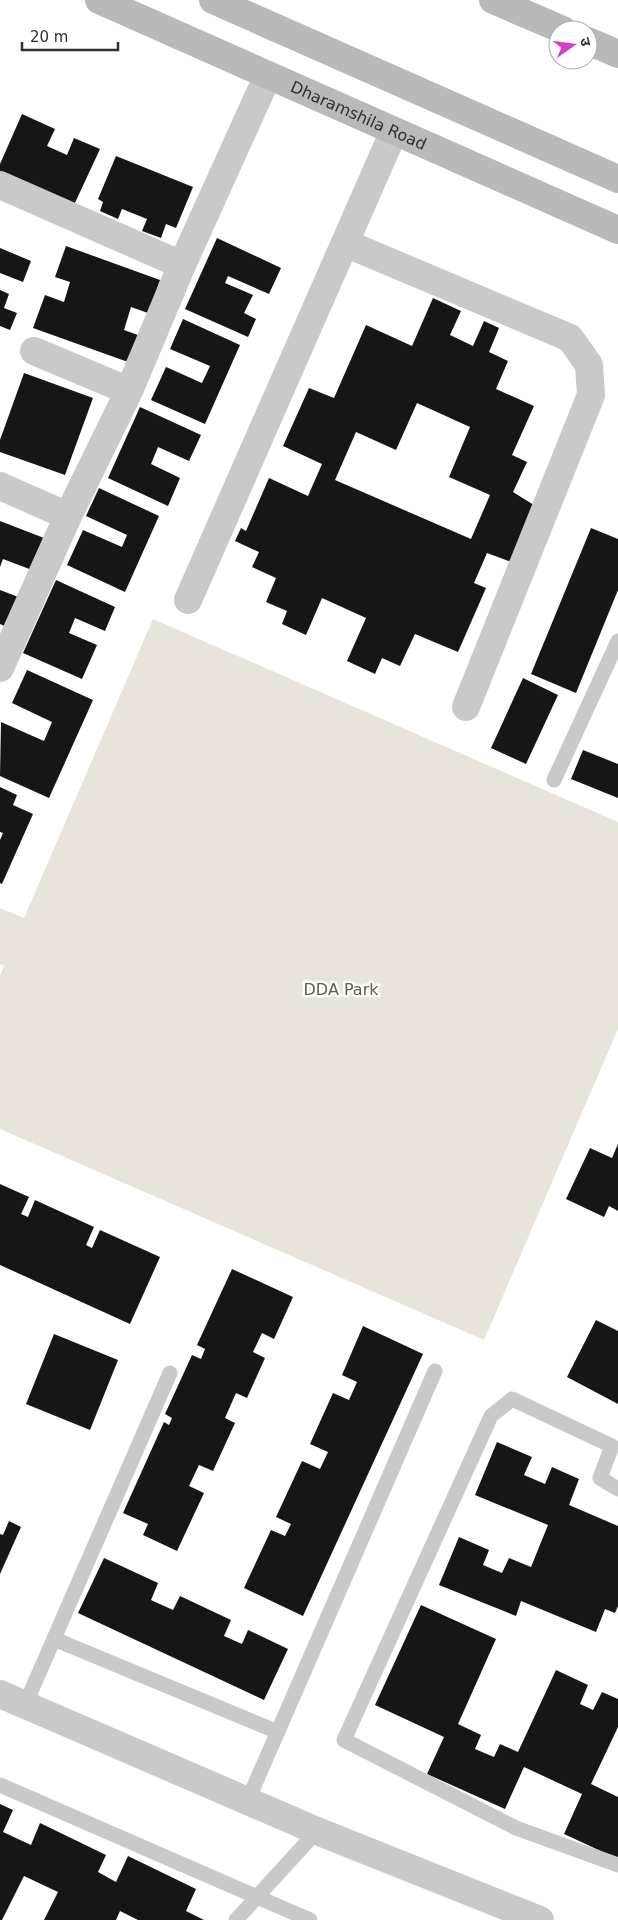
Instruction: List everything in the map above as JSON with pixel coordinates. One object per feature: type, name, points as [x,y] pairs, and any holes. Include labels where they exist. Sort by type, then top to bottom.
[{"type":"street","name":"Dharamshila Road","points":[[99,0],[618,230]]},
{"type":"street","points":[[213,0],[618,179]]},
{"type":"street","points":[[493,0],[548,24]]},
{"type":"street","points":[[598,45],[618,54]]},
{"type":"street","points":[[0,668],[68,516],[129,391],[182,265],[268,75]]},
{"type":"street","points":[[188,600],[394,131]]},
{"type":"street","points":[[0,185],[182,265]]},
{"type":"street","points":[[345,243],[570,338],[589,366],[591,395],[466,707]]},
{"type":"street","points":[[34,351],[129,391]]},
{"type":"street","points":[[0,486],[68,516]]},
{"type":"street","points":[[0,1694],[316,1830],[540,1920]]},
{"type":"lane","points":[[554,780],[618,641]]},
{"type":"lane","points":[[248,1800],[435,1371]]},
{"type":"lane","points":[[25,1705],[170,1373]]},
{"type":"lane","points":[[618,1489],[600,1478],[612,1446],[512,1399],[491,1416],[344,1740],[516,1828],[618,1865]]},
{"type":"lane","points":[[54,1639],[278,1732]]},
{"type":"lane","points":[[0,1785],[310,1920]]},
{"type":"lane","points":[[236,1920],[316,1830]]},
{"type":"green space","name":"DDA Park","points":[[153,619],[618,822],[618,1029],[484,1340],[0,1129],[0,976],[4,966],[0,964],[0,908],[24,918]]},
{"type":"building","points":[[22,114],[55,129],[47,146],[67,155],[74,138],[100,149],[74,205],[0,171],[0,164]]},
{"type":"building","points":[[116,156],[193,187],[176,228],[166,224],[161,238],[142,231],[147,219],[122,209],[118,219],[100,211],[103,202],[98,199]]},
{"type":"building","points":[[217,238],[281,268],[269,294],[228,276],[225,283],[253,295],[244,313],[256,319],[248,337],[185,309]]},
{"type":"building","points":[[66,246],[160,280],[148,313],[131,307],[124,330],[138,335],[128,362],[33,328],[45,295],[64,302],[70,282],[55,277]]},
{"type":"building","points":[[0,248],[31,261],[23,282],[0,273]]},
{"type":"building","points":[[0,290],[9,294],[4,308],[17,313],[10,330],[0,326]]},
{"type":"building","points":[[433,298],[461,311],[450,335],[473,346],[484,321],[499,328],[489,352],[508,361],[496,389],[534,406],[512,455],[527,462],[513,492],[537,507],[514,563],[487,553],[474,583],[486,588],[458,652],[415,634],[400,666],[382,658],[375,674],[347,661],[366,618],[322,598],[306,635],[282,624],[287,611],[266,602],[276,578],[252,567],[259,552],[235,541],[241,528],[246,531],[269,478],[308,496],[322,464],[283,446],[309,388],[334,398],[366,325],[412,346]],"holes":[[[417,403],[470,427],[449,477],[490,495],[471,539],[335,480],[356,432],[396,450]]]},
{"type":"building","points":[[183,319],[240,345],[205,424],[151,400],[166,367],[202,383],[210,366],[170,349]]},
{"type":"building","points":[[24,373],[93,398],[65,475],[0,452],[0,440]]},
{"type":"building","points":[[140,407],[201,435],[189,461],[158,447],[151,464],[180,478],[168,506],[108,478]]},
{"type":"building","points":[[99,488],[159,516],[125,592],[67,565],[83,530],[122,547],[127,535],[86,516]]},
{"type":"building","points":[[0,521],[44,538],[32,570],[3,559],[0,567]]},
{"type":"building","points":[[591,528],[618,539],[618,590],[576,693],[531,674]]},
{"type":"building","points":[[56,580],[115,607],[105,631],[75,618],[69,633],[97,645],[82,679],[23,653]]},
{"type":"building","points":[[0,590],[21,598],[9,628],[0,624]]},
{"type":"building","points":[[27,670],[93,700],[49,798],[0,776],[1,722],[44,741],[52,722],[12,703]]},
{"type":"building","points":[[523,678],[558,695],[526,764],[491,748]]},
{"type":"building","points":[[583,750],[618,764],[618,798],[571,779]]},
{"type":"building","points":[[0,787],[17,795],[13,805],[33,814],[2,884],[0,883],[0,840],[3,833],[0,832]]},
{"type":"building","points":[[618,1144],[618,1211],[609,1206],[604,1217],[566,1199],[590,1148],[612,1158]]},
{"type":"building","points":[[0,1184],[29,1197],[21,1214],[28,1217],[35,1200],[94,1227],[86,1245],[92,1248],[100,1230],[160,1257],[130,1324],[0,1265]]},
{"type":"building","points":[[232,1269],[293,1297],[274,1339],[262,1333],[253,1352],[265,1358],[247,1398],[236,1393],[225,1418],[235,1423],[213,1471],[199,1465],[189,1486],[204,1493],[177,1551],[143,1535],[148,1524],[123,1513],[164,1422],[169,1425],[172,1418],[165,1414],[192,1355],[201,1359],[205,1349],[197,1345]]},
{"type":"building","points":[[596,1320],[618,1331],[618,1404],[567,1377]]},
{"type":"building","points":[[363,1326],[423,1354],[303,1616],[244,1588],[271,1530],[285,1536],[291,1524],[276,1517],[302,1461],[320,1469],[328,1452],[310,1444],[333,1393],[349,1400],[357,1382],[342,1375]]},
{"type":"building","points":[[54,1334],[118,1360],[90,1430],[26,1404]]},
{"type":"building","points":[[497,1442],[532,1457],[524,1475],[545,1484],[552,1467],[579,1479],[569,1505],[618,1526],[618,1606],[615,1613],[605,1609],[596,1632],[521,1601],[516,1616],[439,1585],[459,1537],[489,1550],[483,1565],[502,1573],[509,1558],[531,1567],[548,1525],[475,1495]]},
{"type":"building","points":[[9,1521],[21,1527],[0,1574],[0,1534],[3,1535]]},
{"type":"building","points":[[104,1558],[158,1583],[151,1600],[173,1610],[180,1596],[231,1620],[224,1636],[242,1644],[248,1630],[288,1649],[264,1700],[78,1613]]},
{"type":"building","points":[[421,1605],[496,1639],[458,1724],[481,1735],[475,1749],[494,1757],[500,1744],[518,1752],[556,1670],[588,1685],[580,1704],[593,1710],[602,1692],[618,1699],[618,1727],[591,1784],[618,1797],[618,1859],[564,1834],[582,1794],[524,1767],[505,1809],[427,1774],[444,1737],[375,1705]]},
{"type":"building","points":[[0,1804],[13,1810],[3,1832],[31,1845],[40,1823],[106,1855],[98,1872],[116,1882],[128,1856],[196,1889],[186,1911],[204,1920],[138,1920],[120,1911],[116,1920],[44,1920],[58,1892],[24,1876],[2,1920],[0,1920]]}]
